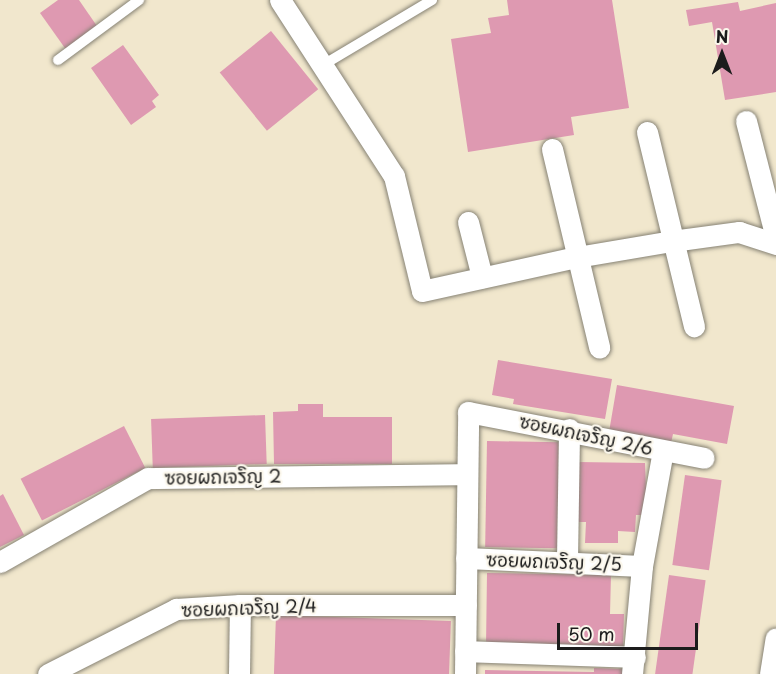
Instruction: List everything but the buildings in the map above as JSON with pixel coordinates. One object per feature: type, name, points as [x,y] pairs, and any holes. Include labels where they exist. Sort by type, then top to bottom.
[{"type":"street","points":[[280,0],[394,176],[422,291],[577,256],[739,232],[776,244]]},
{"type":"street","points":[[746,120],[776,238]]},
{"type":"street","points":[[647,132],[694,326]]},
{"type":"street","points":[[552,149],[599,347]]},
{"type":"street","points":[[468,222],[482,277]]},
{"type":"street","name":"ซอยผถเจริญ 2/6","points":[[467,474],[468,412],[569,429],[704,458]]},
{"type":"street","points":[[567,560],[569,429]]},
{"type":"street","points":[[465,651],[634,666],[642,566],[663,451]]},
{"type":"street","points":[[465,674],[467,474]]},
{"type":"street","name":"ซอยผถเจริญ 2","points":[[0,562],[148,478],[467,474]]},
{"type":"street","name":"ซอยผถเจริญ 2/5","points":[[466,558],[567,560],[642,566]]},
{"type":"street","points":[[239,674],[240,604]]},
{"type":"street","name":"ซอยผถเจริญ 2/4","points":[[48,674],[176,609],[240,604],[466,605]]},
{"type":"street","points":[[770,674],[776,638]]},
{"type":"lane","points":[[58,60],[139,0]]},
{"type":"lane","points":[[322,65],[432,0]]}]
